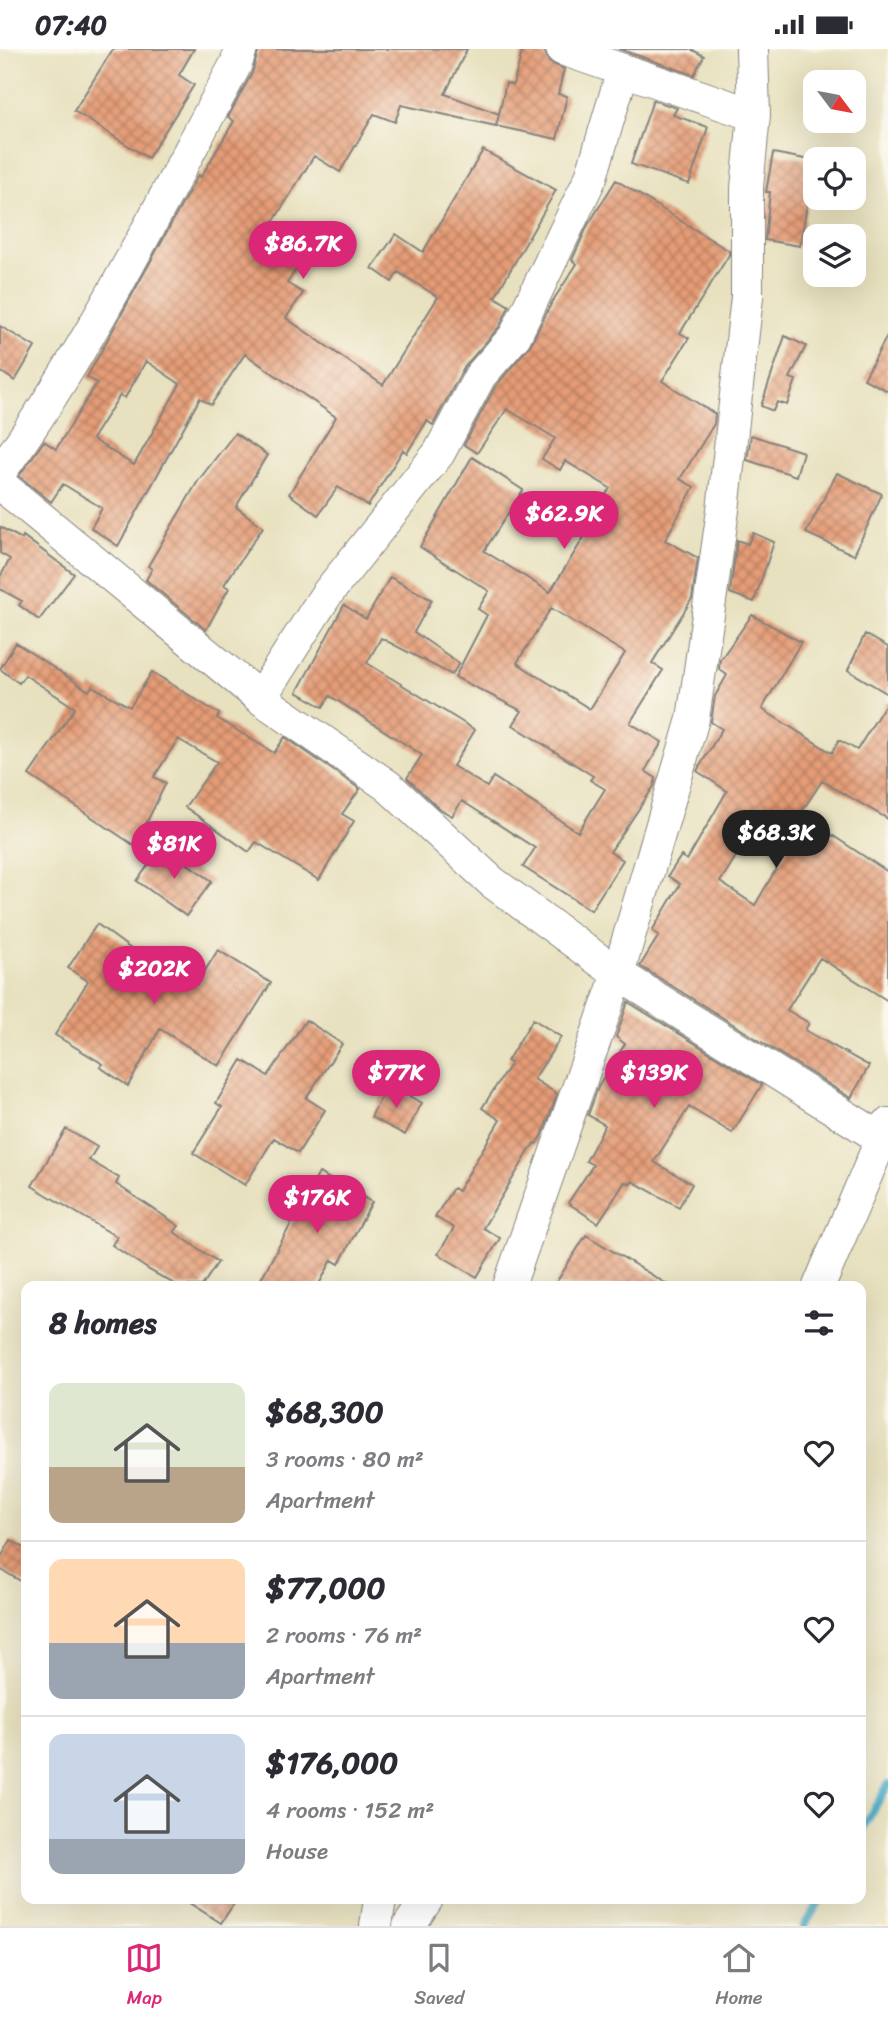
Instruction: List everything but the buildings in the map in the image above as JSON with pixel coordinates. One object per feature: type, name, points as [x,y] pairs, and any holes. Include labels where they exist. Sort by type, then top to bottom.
[{"type":"street","points":[[0,472],[44,411],[69,368],[236,65],[241,49]]},
{"type":"street","points":[[562,49],[754,115]]},
{"type":"street","points":[[511,1281],[618,974],[692,719],[723,510],[747,297],[747,188],[754,115],[751,49]]},
{"type":"street","points":[[260,698],[326,595],[439,453],[480,376],[515,336],[591,177],[623,70]]},
{"type":"street","points":[[0,484],[260,698],[388,786],[492,882],[618,974],[885,1131],[821,1281]]},
{"type":"street","points":[[376,1926],[379,1904]]},
{"type":"street","points":[[409,1926],[424,1904]]},
{"type":"waterway","points":[[866,1822],[888,1785]]},
{"type":"waterway","points":[[804,1926],[818,1904]]}]
